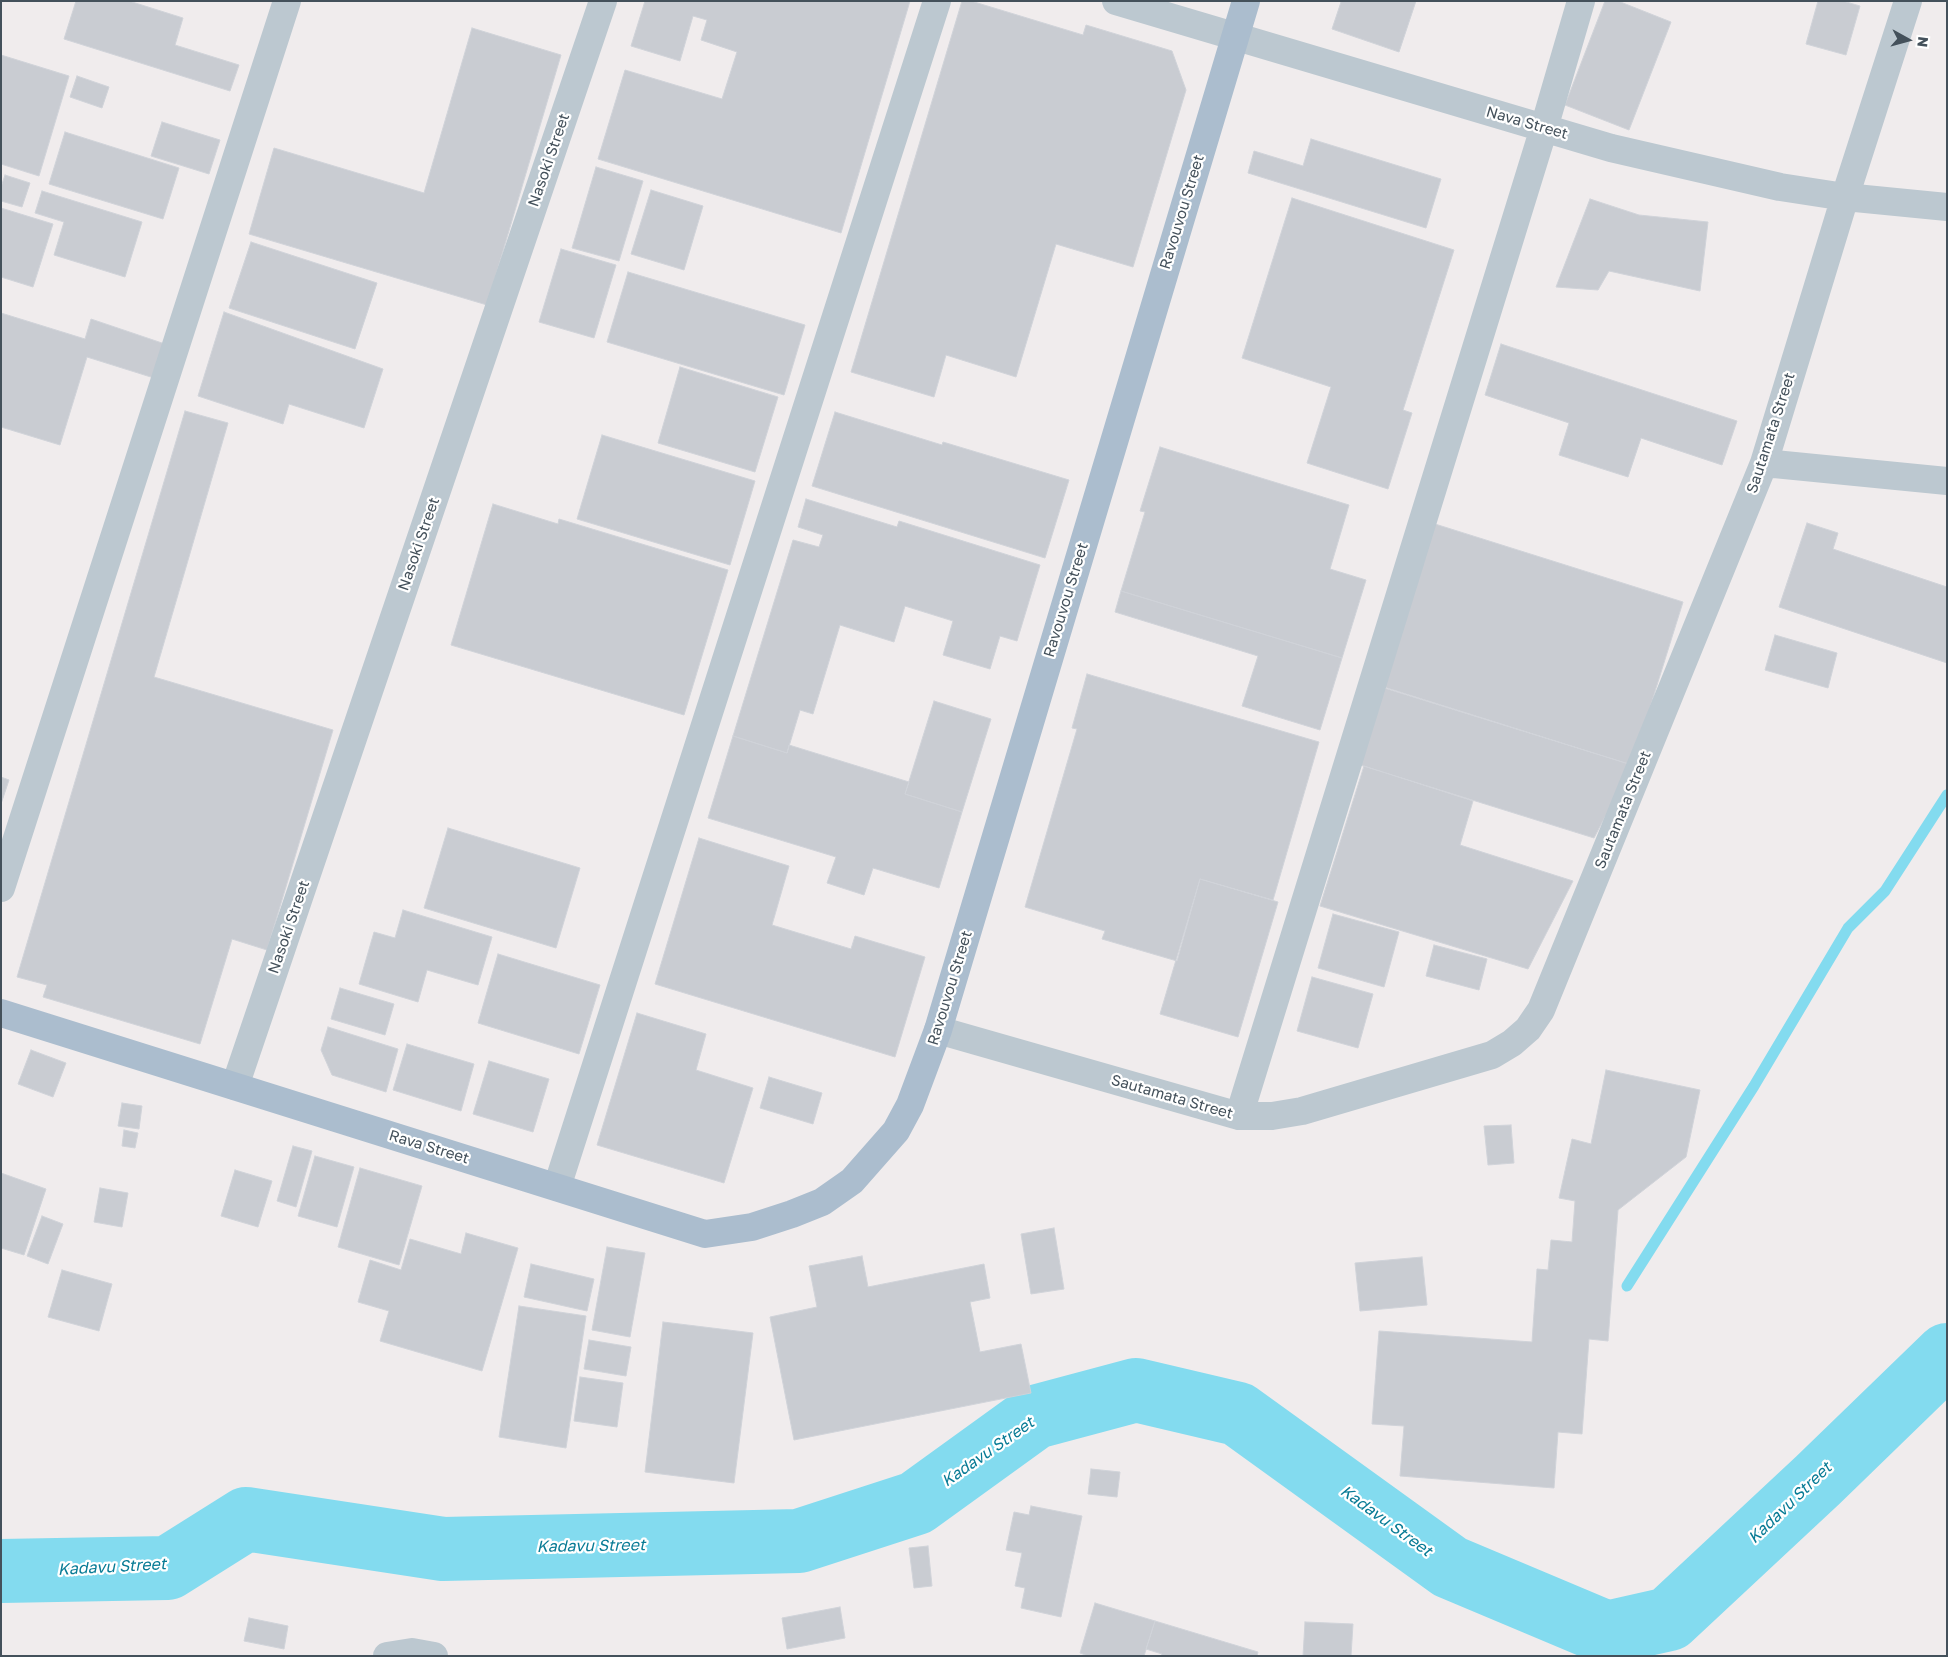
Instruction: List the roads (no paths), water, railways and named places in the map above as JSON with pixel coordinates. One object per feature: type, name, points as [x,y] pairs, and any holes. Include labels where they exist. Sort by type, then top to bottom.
[{"type":"main road","name":"Ravouvou Street","points":[[852,1181],[896,1131],[910,1105],[938,1030],[1246,1]]},
{"type":"main road","name":"Rava Street","points":[[1,1012],[705,1234],[752,1227],[792,1214],[822,1202],[852,1181]]},
{"type":"street","points":[[1,888],[287,1]]},
{"type":"street","name":"Nasoki Street","points":[[235,1086],[603,1]]},
{"type":"street","points":[[557,1188],[937,1]]},
{"type":"street","name":"Nava Street","points":[[1116,1],[1611,148],[1780,187],[1845,197],[1947,207]]},
{"type":"street","points":[[1239,1116],[1544,128],[1581,1]]},
{"type":"street","name":"Sautamata Street","points":[[938,1030],[1239,1116],[1272,1116],[1302,1111],[1492,1055],[1512,1043],[1528,1029],[1541,1010],[1764,463],[1845,197],[1908,1]]},
{"type":"street","points":[[1764,463],[1947,481]]},
{"type":"street","points":[[387,1656],[412,1652],[434,1656]]},
{"type":"waterway","points":[[1627,1286],[1754,1086],[1848,928],[1885,891],[1947,795]]},
{"type":"waterway","name":"Kadavu Street","points":[[1,1571],[168,1568],[246,1519],[443,1549],[799,1541],[916,1503],[1035,1417],[1136,1390],[1238,1414],[1450,1567],[1607,1633],[1669,1619],[1818,1480],[1947,1355]]}]
